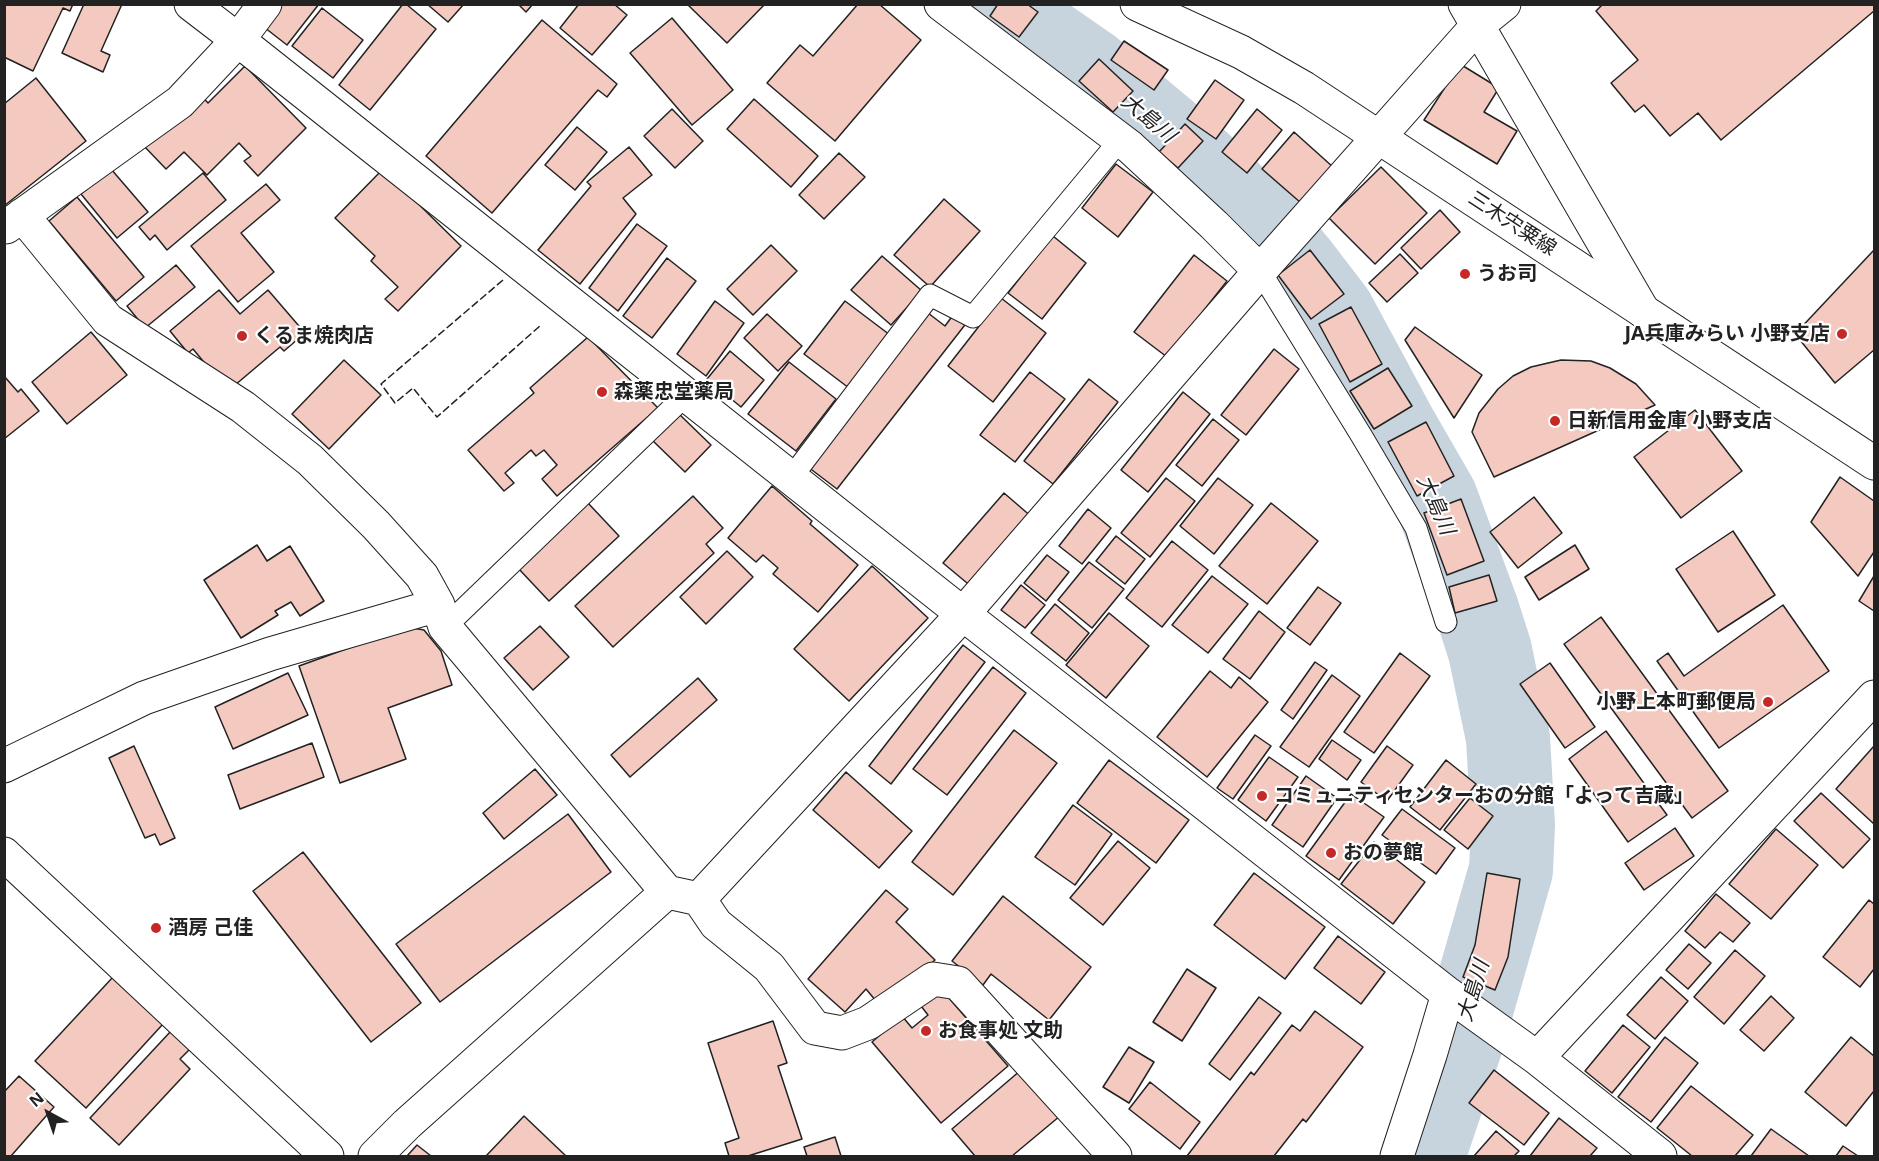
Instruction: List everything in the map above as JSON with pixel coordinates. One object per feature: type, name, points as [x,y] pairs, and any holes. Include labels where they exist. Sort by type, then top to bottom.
[{"type":"street","points":[[191,4],[963,614],[1448,994],[1537,1058],[1660,1156]]},
{"type":"street","points":[[265,4],[238,40],[180,102],[13,222],[108,320],[243,407],[310,460],[376,525],[422,576],[441,616],[667,892],[699,898],[716,924],[770,967],[815,1028],[842,1032],[868,1023],[933,979],[958,983],[1115,1156]]},
{"type":"street","points":[[941,4],[1130,147],[1260,271]]},
{"type":"street","name":"三木宍粟線","points":[[1137,4],[1240,52],[1304,88],[1875,463]]},
{"type":"street","points":[[699,898],[963,614],[1379,136],[1471,15],[1504,4]]},
{"type":"street","points":[[1471,15],[1643,310]]},
{"type":"street","points":[[4,766],[144,698],[270,654],[441,616]]},
{"type":"street","points":[[1537,1058],[1875,697]]},
{"type":"street","points":[[4,854],[327,1156]]},
{"type":"street","points":[[375,1156],[407,1124],[667,892]]},
{"type":"street","points":[[1396,1156],[1448,994]]},
{"type":"lane","points":[[790,478],[930,295],[973,317],[1120,140]]},
{"type":"lane","points":[[1260,271],[1416,528],[1446,622]]},
{"type":"lane","points":[[441,616],[687,394]]},
{"type":"building","points":[[4,4],[73,4],[70,11],[63,8],[33,71],[4,57]]},
{"type":"building","points":[[84,4],[122,4],[101,51],[110,55],[103,72],[62,53]]},
{"type":"building","points":[[276,4],[319,4],[287,45],[260,24]]},
{"type":"building","points":[[403,4],[406,4],[436,29],[370,110],[339,85]]},
{"type":"building","points":[[427,4],[464,4],[448,22]]},
{"type":"building","points":[[518,4],[533,4],[526,12]]},
{"type":"building","points":[[579,4],[614,4],[627,15],[592,55],[560,28]]},
{"type":"building","points":[[687,4],[765,4],[727,43]]},
{"type":"building","points":[[858,4],[879,4],[921,40],[835,141],[767,83],[800,45],[813,56]]},
{"type":"building","points":[[998,4],[1027,4],[1038,12],[1019,37],[990,16]]},
{"type":"building","points":[[1603,4],[1874,4],[1874,11],[1721,140],[1698,113],[1670,136],[1644,105],[1635,112],[1611,83],[1638,60],[1596,11]]},
{"type":"building","points":[[322,8],[363,40],[333,78],[292,46]]},
{"type":"building","points":[[672,18],[733,90],[692,125],[630,53]]},
{"type":"building","points":[[542,20],[617,84],[607,97],[598,90],[492,213],[426,156]]},
{"type":"building","points":[[1124,41],[1168,70],[1154,90],[1111,60]]},
{"type":"building","points":[[1099,59],[1133,91],[1113,112],[1079,81]]},
{"type":"building","points":[[1460,64],[1499,88],[1484,112],[1517,131],[1497,164],[1424,120]]},
{"type":"building","points":[[245,66],[306,128],[258,176],[244,161],[251,156],[239,143],[207,175],[184,152],[166,169],[143,145],[198,92],[208,103]]},
{"type":"building","points":[[36,78],[86,141],[4,206],[4,104]]},
{"type":"building","points":[[1215,80],[1244,100],[1216,139],[1187,119]]},
{"type":"building","points":[[754,99],[818,156],[791,187],[727,129]]},
{"type":"building","points":[[672,109],[703,141],[675,168],[644,136]]},
{"type":"building","points":[[1257,109],[1282,130],[1247,173],[1222,152]]},
{"type":"building","points":[[1185,124],[1203,141],[1178,168],[1159,152]]},
{"type":"building","points":[[577,127],[607,152],[575,190],[545,165]]},
{"type":"building","points":[[1294,132],[1333,167],[1301,203],[1262,169]]},
{"type":"building","points":[[629,147],[652,175],[623,198],[636,214],[580,284],[538,250],[591,186],[587,182]]},
{"type":"building","points":[[839,153],[865,177],[824,219],[799,195]]},
{"type":"building","points":[[1116,164],[1153,192],[1118,237],[1082,208]]},
{"type":"building","points":[[1381,167],[1427,213],[1375,264],[1329,218]]},
{"type":"building","points":[[111,169],[148,212],[117,238],[81,194]]},
{"type":"building","points":[[383,169],[461,246],[398,311],[385,299],[398,287],[371,261],[375,256],[335,218]]},
{"type":"building","points":[[203,173],[226,200],[167,250],[155,235],[150,240],[139,227]]},
{"type":"building","points":[[266,184],[280,200],[241,233],[274,272],[238,302],[191,246]]},
{"type":"building","points":[[77,197],[144,277],[116,301],[49,221]]},
{"type":"building","points":[[944,199],[980,231],[930,287],[894,255]]},
{"type":"building","points":[[1440,210],[1460,232],[1421,269],[1401,248]]},
{"type":"building","points":[[637,224],[667,246],[618,311],[589,288]]},
{"type":"building","points":[[1053,236],[1086,263],[1042,319],[1008,293]]},
{"type":"building","points":[[771,245],[797,271],[753,315],[727,289]]},
{"type":"building","points":[[1310,250],[1344,294],[1311,319],[1278,275]]},
{"type":"building","points":[[1874,250],[1874,350],[1835,383],[1795,334]]},
{"type":"building","points":[[1400,254],[1418,273],[1387,302],[1369,283]]},
{"type":"building","points":[[1194,255],[1227,281],[1167,357],[1134,332]]},
{"type":"building","points":[[882,256],[922,291],[891,325],[851,290]]},
{"type":"building","points":[[667,258],[696,281],[652,338],[623,316]]},
{"type":"building","points":[[176,265],[195,287],[145,328],[127,306]]},
{"type":"building","points":[[219,290],[240,314],[268,290],[305,333],[284,351],[280,347],[228,391],[193,349],[188,353],[170,331]]},
{"type":"building","points":[[1001,298],[1046,333],[993,402],[948,366]]},
{"type":"building","points":[[715,301],[744,323],[706,376],[677,354]]},
{"type":"building","points":[[845,301],[890,335],[849,388],[804,354]]},
{"type":"building","points":[[1351,307],[1382,364],[1350,382],[1319,324]]},
{"type":"building","points":[[956,311],[968,321],[837,489],[808,467],[928,313],[945,326]]},
{"type":"building","points":[[767,314],[802,346],[778,371],[744,338]]},
{"type":"building","points":[[1415,327],[1482,375],[1454,418],[1405,340]]},
{"type":"building","points":[[91,332],[127,375],[67,424],[32,382]]},
{"type":"building","points":[[588,337],[658,408],[557,496],[542,479],[557,465],[544,450],[536,456],[531,450],[505,473],[514,483],[504,491],[468,450],[534,393],[530,388]]},
{"type":"building","points":[[1274,349],[1299,369],[1246,435],[1221,415]]},
{"type":"building","points":[[730,351],[764,380],[741,407],[707,379]]},
{"type":"building","points":[[344,360],[381,395],[329,449],[292,414]]},
{"type":"building","points":[[1561,360],[1591,361],[1610,368],[1636,384],[1655,405],[1494,477],[1472,432],[1479,413],[1498,389],[1513,376],[1531,367]]},
{"type":"building","points":[[789,362],[836,399],[796,451],[748,414]]},
{"type":"building","points":[[1388,368],[1412,406],[1374,429],[1350,391]]},
{"type":"building","points":[[1030,372],[1065,399],[1015,462],[980,435]]},
{"type":"building","points":[[4,376],[18,392],[21,389],[39,411],[4,439]]},
{"type":"building","points":[[1089,379],[1118,402],[1053,484],[1024,461]]},
{"type":"building","points":[[1183,392],[1210,414],[1148,492],[1121,470]]},
{"type":"building","points":[[1695,410],[1742,471],[1681,518],[1634,457]]},
{"type":"building","points":[[678,413],[711,445],[685,472],[652,440]]},
{"type":"building","points":[[1213,419],[1239,440],[1202,486],[1176,465]]},
{"type":"building","points":[[1426,422],[1454,476],[1417,496],[1388,442]]},
{"type":"building","points":[[1840,477],[1874,501],[1874,552],[1858,576],[1811,522]]},
{"type":"building","points":[[1166,478],[1195,501],[1150,557],[1121,533]]},
{"type":"building","points":[[1218,478],[1253,505],[1214,554],[1180,526]]},
{"type":"building","points":[[772,486],[812,521],[810,524],[858,565],[818,612],[773,574],[778,568],[763,555],[756,562],[728,538]]},
{"type":"building","points":[[1004,493],[1033,518],[973,588],[943,563]]},
{"type":"building","points":[[693,496],[723,528],[706,544],[714,553],[613,647],[575,606]]},
{"type":"building","points":[[1534,497],[1562,533],[1518,568],[1490,532]]},
{"type":"building","points":[[1461,499],[1484,561],[1447,575],[1424,513]]},
{"type":"building","points":[[588,503],[619,536],[549,601],[517,567]]},
{"type":"building","points":[[1271,503],[1318,541],[1267,604],[1219,566]]},
{"type":"building","points":[[1088,509],[1111,528],[1082,564],[1059,546]]},
{"type":"building","points":[[1733,531],[1775,595],[1718,632],[1676,569]]},
{"type":"building","points":[[1116,536],[1145,559],[1125,584],[1096,561]]},
{"type":"building","points":[[1172,541],[1208,570],[1162,627],[1126,598]]},
{"type":"building","points":[[257,545],[267,561],[290,546],[324,601],[300,616],[291,602],[275,611],[278,615],[241,638],[204,580]]},
{"type":"building","points":[[1575,545],[1589,569],[1539,600],[1525,577]]},
{"type":"building","points":[[727,551],[753,577],[706,624],[680,597]]},
{"type":"building","points":[[1047,555],[1069,572],[1046,601],[1024,583]]},
{"type":"building","points":[[1089,562],[1124,589],[1092,628],[1058,600]]},
{"type":"building","points":[[872,566],[928,618],[849,701],[794,649]]},
{"type":"building","points":[[1489,575],[1497,601],[1455,613],[1449,587]]},
{"type":"building","points":[[1212,576],[1248,604],[1208,653],[1172,625]]},
{"type":"building","points":[[1874,576],[1874,611],[1859,601]]},
{"type":"building","points":[[1021,585],[1045,605],[1025,628],[1001,610]]},
{"type":"building","points":[[1318,587],[1341,603],[1310,645],[1287,628]]},
{"type":"building","points":[[1055,604],[1089,633],[1066,661],[1031,633]]},
{"type":"building","points":[[1783,605],[1829,671],[1719,748],[1657,661],[1668,653],[1684,676]]},
{"type":"building","points":[[1259,611],[1285,632],[1250,679],[1223,659]]},
{"type":"building","points":[[1109,613],[1149,646],[1106,698],[1066,665]]},
{"type":"building","points":[[1601,617],[1728,791],[1692,818],[1564,644]]},
{"type":"building","points":[[540,626],[569,657],[533,690],[504,658]]},
{"type":"building","points":[[407,627],[424,630],[441,651],[452,685],[388,708],[406,759],[340,783],[299,666]]},
{"type":"building","points":[[963,645],[985,662],[891,784],[869,766]]},
{"type":"building","points":[[1400,653],[1430,676],[1374,753],[1344,732]]},
{"type":"building","points":[[1315,662],[1327,670],[1293,719],[1281,710]]},
{"type":"building","points":[[1550,663],[1595,727],[1565,748],[1520,684]]},
{"type":"building","points":[[993,667],[1026,693],[947,795],[913,769]]},
{"type":"building","points":[[1210,671],[1231,688],[1239,677],[1268,702],[1207,777],[1157,737]]},
{"type":"building","points":[[288,673],[308,715],[233,749],[215,707]]},
{"type":"building","points":[[1332,675],[1360,696],[1309,767],[1280,747]]},
{"type":"building","points":[[698,678],[717,700],[630,777],[611,755]]},
{"type":"building","points":[[1014,730],[1057,763],[953,895],[912,862]]},
{"type":"building","points":[[1606,731],[1667,815],[1628,842],[1569,759]]},
{"type":"building","points":[[1255,735],[1271,746],[1233,799],[1217,788]]},
{"type":"building","points":[[1332,740],[1361,760],[1347,780],[1319,759]]},
{"type":"building","points":[[312,743],[324,777],[240,809],[228,775]]},
{"type":"building","points":[[134,746],[175,838],[160,845],[155,834],[145,838],[109,758]]},
{"type":"building","points":[[1387,746],[1413,765],[1387,801],[1361,782]]},
{"type":"building","points":[[1874,746],[1874,824],[1836,789]]},
{"type":"building","points":[[1269,757],[1298,777],[1266,821],[1238,800]]},
{"type":"building","points":[[1109,760],[1189,820],[1156,863],[1077,803]]},
{"type":"building","points":[[1446,760],[1476,784],[1440,830],[1410,807]]},
{"type":"building","points":[[535,769],[557,795],[504,839],[483,813]]},
{"type":"building","points":[[846,772],[912,831],[879,868],[813,810]]},
{"type":"building","points":[[1306,776],[1337,798],[1303,847],[1272,825]]},
{"type":"building","points":[[1821,793],[1870,839],[1843,868],[1794,821]]},
{"type":"building","points":[[1351,794],[1384,817],[1339,880],[1306,856]]},
{"type":"building","points":[[1470,798],[1493,816],[1468,849],[1444,830]]},
{"type":"building","points":[[1073,805],[1112,834],[1075,885],[1035,857]]},
{"type":"building","points":[[1402,809],[1455,848],[1436,874],[1382,835]]},
{"type":"building","points":[[568,814],[611,872],[440,1002],[396,944]]},
{"type":"building","points":[[1675,828],[1694,856],[1644,890],[1625,863]]},
{"type":"building","points":[[1776,829],[1818,865],[1771,919],[1729,884]]},
{"type":"building","points":[[1118,841],[1150,868],[1103,925],[1070,898]]},
{"type":"building","points":[[1374,842],[1425,882],[1393,924],[1341,884]]},
{"type":"building","points":[[303,852],[421,1003],[371,1042],[253,891]]},
{"type":"building","points":[[1254,873],[1325,927],[1285,979],[1214,925]]},
{"type":"building","points":[[1487,873],[1520,879],[1508,957],[1495,990],[1463,977],[1475,945]]},
{"type":"building","points":[[886,890],[908,909],[896,922],[935,960],[881,1007],[866,989],[845,1012],[808,979]]},
{"type":"building","points":[[1716,894],[1750,923],[1733,942],[1720,932],[1705,948],[1685,931]]},
{"type":"building","points":[[1003,896],[1091,967],[1049,1020],[991,974],[983,985],[952,961]]},
{"type":"building","points":[[1869,900],[1874,904],[1874,969],[1860,987],[1823,957]]},
{"type":"building","points":[[1338,936],[1385,972],[1361,1004],[1314,968]]},
{"type":"building","points":[[1689,944],[1711,963],[1688,989],[1666,970]]},
{"type":"building","points":[[1735,950],[1765,976],[1724,1024],[1694,997]]},
{"type":"building","points":[[1187,969],[1216,988],[1182,1041],[1153,1022]]},
{"type":"building","points":[[113,977],[163,1024],[86,1108],[35,1061]]},
{"type":"building","points":[[1661,977],[1688,1001],[1655,1039],[1627,1015]]},
{"type":"building","points":[[941,989],[1008,1066],[941,1123],[872,1042],[902,1016],[912,1028],[928,1015],[921,1006]]},
{"type":"building","points":[[1771,996],[1794,1018],[1764,1051],[1740,1030]]},
{"type":"building","points":[[1259,997],[1281,1013],[1230,1080],[1209,1064]]},
{"type":"building","points":[[1315,1011],[1363,1047],[1306,1122],[1303,1119],[1274,1156],[1187,1156],[1251,1072],[1254,1075],[1292,1025],[1300,1031]]},
{"type":"building","points":[[773,1021],[787,1063],[778,1066],[802,1139],[748,1156],[729,1156],[725,1143],[739,1138],[708,1043]]},
{"type":"building","points":[[1623,1025],[1650,1047],[1612,1093],[1585,1071]]},
{"type":"building","points":[[171,1031],[190,1049],[180,1059],[190,1069],[119,1145],[90,1118]]},
{"type":"building","points":[[1665,1037],[1698,1063],[1651,1122],[1618,1097]]},
{"type":"building","points":[[1851,1037],[1874,1056],[1874,1091],[1846,1126],[1805,1092]]},
{"type":"building","points":[[1129,1047],[1154,1062],[1129,1103],[1103,1087]]},
{"type":"building","points":[[1021,1070],[1060,1116],[1012,1156],[975,1156],[952,1129]]},
{"type":"building","points":[[1494,1070],[1549,1113],[1524,1145],[1469,1103]]},
{"type":"building","points":[[19,1076],[54,1107],[11,1156],[4,1156],[4,1092]]},
{"type":"building","points":[[1150,1082],[1200,1122],[1180,1149],[1129,1109]]},
{"type":"building","points":[[1691,1086],[1753,1135],[1735,1156],[1692,1156],[1657,1128]]},
{"type":"building","points":[[524,1116],[566,1156],[486,1156]]},
{"type":"building","points":[[1559,1118],[1597,1148],[1590,1156],[1530,1156]]},
{"type":"building","points":[[1771,1129],[1809,1156],[1751,1156]]},
{"type":"building","points":[[1496,1131],[1519,1151],[1514,1156],[1474,1156]]},
{"type":"building","points":[[835,1137],[841,1156],[807,1156],[804,1147]]},
{"type":"building","points":[[417,1145],[431,1156],[407,1156]]},
{"type":"building","points":[[1843,1146],[1858,1156],[1836,1156]]},
{"type":"waterway","name":"大島川","points":[[995,4],[1090,70],[1182,147],[1265,228],[1333,313],[1436,499],[1490,651],[1508,738],[1513,825],[1511,870],[1465,1031],[1423,1156]]},
{"type":"fence","points":[[503,280],[381,384],[395,403],[413,388],[437,417],[541,325]]},
{"type":"place","name":"うお司","points":[[1465,274]]},
{"type":"place","name":"JA兵庫みらい 小野支店","points":[[1842,334]]},
{"type":"place","name":"くるま焼肉店","points":[[242,336]]},
{"type":"place","name":"森薬忠堂薬局","points":[[602,392]]},
{"type":"place","name":"日新信用金庫 小野支店","points":[[1555,421]]},
{"type":"place","name":"小野上本町郵便局","points":[[1768,702]]},
{"type":"place","name":"コミュニティセンターおの分館「よって吉蔵」","points":[[1262,796]]},
{"type":"place","name":"おの夢館","points":[[1331,853]]},
{"type":"place","name":"酒房 己佳","points":[[156,928]]},
{"type":"place","name":"お食事処 文助","points":[[926,1031]]}]
